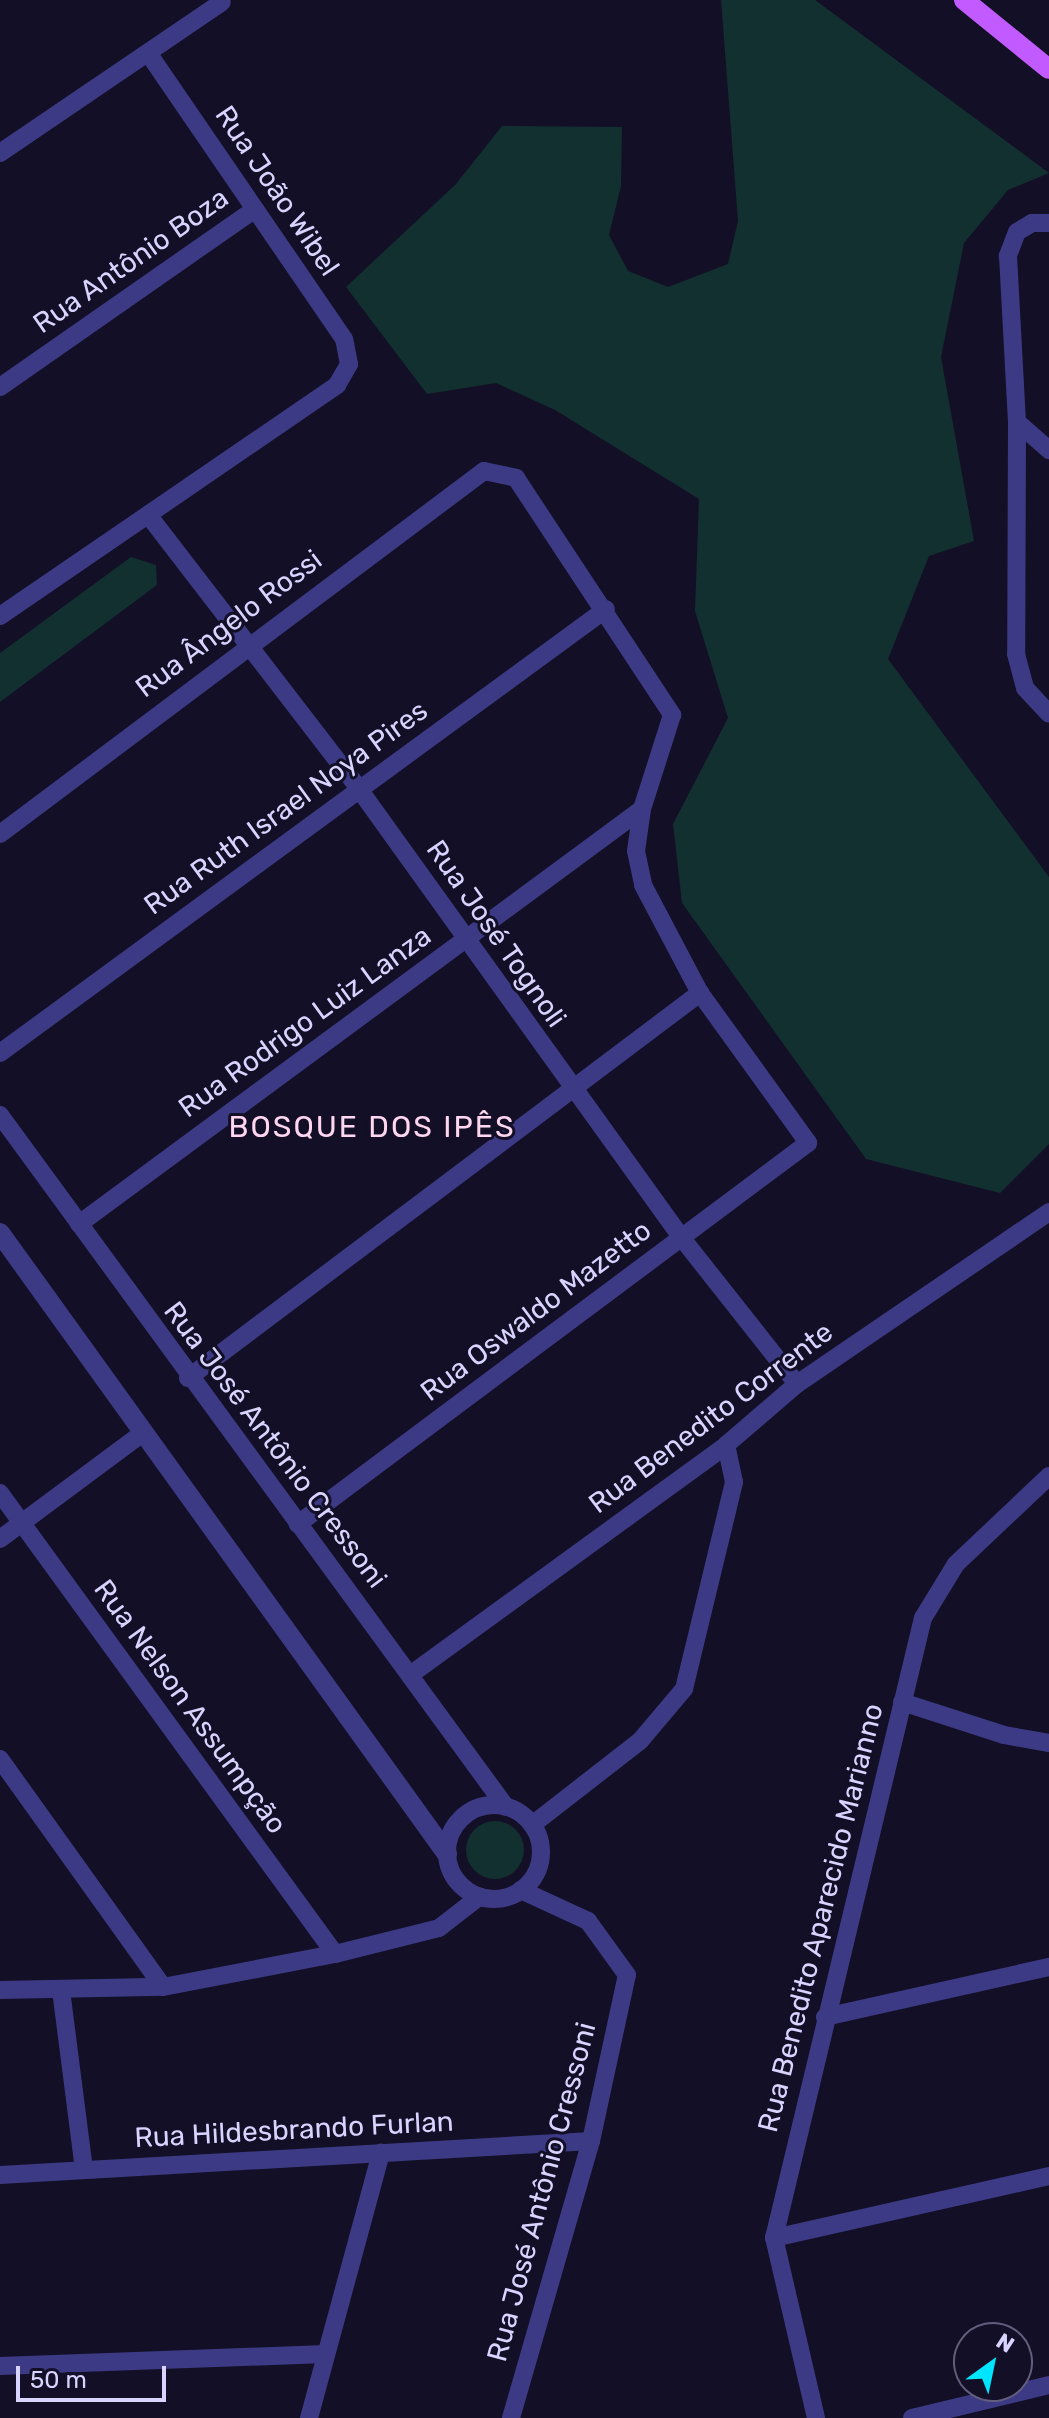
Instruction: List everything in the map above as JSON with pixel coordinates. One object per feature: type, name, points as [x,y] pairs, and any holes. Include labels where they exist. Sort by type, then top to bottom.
[{"type":"main road","points":[[964,0],[1049,69]]},
{"type":"street","points":[[0,153],[222,2]]},
{"type":"street","name":"Rua João Wibel","points":[[149,54],[344,339],[349,364],[337,385],[149,516]]},
{"type":"street","name":"Rua Antônio Boza","points":[[0,387],[255,209]]},
{"type":"street","points":[[1041,223],[1017,232],[1008,256],[1017,422],[1016,654],[1025,688],[1049,714]]},
{"type":"street","points":[[1017,422],[1049,450]]},
{"type":"street","name":"Rua Ângelo Rossi","points":[[0,834],[247,644],[484,471],[498,470],[516,478],[606,609]]},
{"type":"street","points":[[0,616],[149,516]]},
{"type":"street","name":"Rua José Tognoli","points":[[149,516],[359,789],[570,1088],[681,1237],[797,1384]]},
{"type":"street","points":[[188,1378],[700,993],[643,885],[636,851],[642,809],[672,715],[606,609]]},
{"type":"street","name":"Rua Ruth Israel Noya Pires","points":[[0,1053],[606,609]]},
{"type":"street","name":"Rua Rodrigo Luiz Lanza","points":[[79,1224],[642,809]]},
{"type":"street","name":"Rua Oswaldo Mazetto","points":[[298,1524],[808,1143],[700,993]]},
{"type":"street","name":"Rua José Antônio Cressoni","points":[[0,1115],[188,1378],[506,1807]]},
{"type":"street","name":"Rua Benedito Corrente","points":[[410,1675],[726,1445],[797,1384],[1049,1212]]},
{"type":"street","points":[[0,1233],[447,1854],[456,1880],[479,1897],[494,1899],[521,1890],[532,1880],[541,1852],[532,1825],[506,1807],[492,1805],[464,1815],[448,1839],[447,1854]]},
{"type":"street","points":[[0,1539],[144,1432]]},
{"type":"street","points":[[532,1825],[640,1741],[684,1689],[734,1482],[726,1445]]},
{"type":"street","name":"Rua Benedito Aparecido Marianno","points":[[816,2418],[774,2238],[902,1702],[923,1618],[939,1589],[984,1535],[1049,1476]]},
{"type":"street","name":"Rua Nelson Assumpção","points":[[0,1493],[335,1954]]},
{"type":"street","points":[[902,1702],[1004,1735],[1049,1743]]},
{"type":"street","points":[[0,1759],[163,1987]]},
{"type":"street","name":"Rua José Antônio Cressoni","points":[[511,2418],[591,2141],[627,1975],[588,1921],[521,1890]]},
{"type":"street","points":[[0,1990],[163,1987],[335,1954],[439,1928],[479,1897]]},
{"type":"street","points":[[825,2017],[1049,1967]]},
{"type":"street","points":[[61,1990],[84,2169]]},
{"type":"street","name":"Rua Hildesbrando Furlan","points":[[0,2175],[591,2141]]},
{"type":"street","points":[[309,2418],[381,2153]]},
{"type":"street","points":[[774,2238],[1049,2176]]},
{"type":"street","points":[[0,2366],[325,2354]]},
{"type":"street","points":[[912,2418],[1049,2385]]},
{"type":"green space","points":[[721,0],[815,0],[1049,173],[1008,190],[964,243],[941,357],[974,541],[929,556],[888,659],[1049,877],[1049,1144],[1000,1193],[866,1159],[682,903],[673,824],[728,718],[695,611],[699,499],[555,410],[496,383],[427,394],[346,287],[456,184],[502,126],[622,127],[621,186],[609,235],[628,271],[668,287],[728,264],[738,221]]},
{"type":"green space","points":[[131,557],[156,565],[157,585],[0,702],[0,653]]},
{"type":"green space","points":[[495,1821],[515,1830],[524,1850],[515,1870],[495,1879],[475,1870],[466,1850],[475,1830]]},
{"type":"district","name":"BOSQUE DOS IPÊS","points":[[372,1127]]}]
